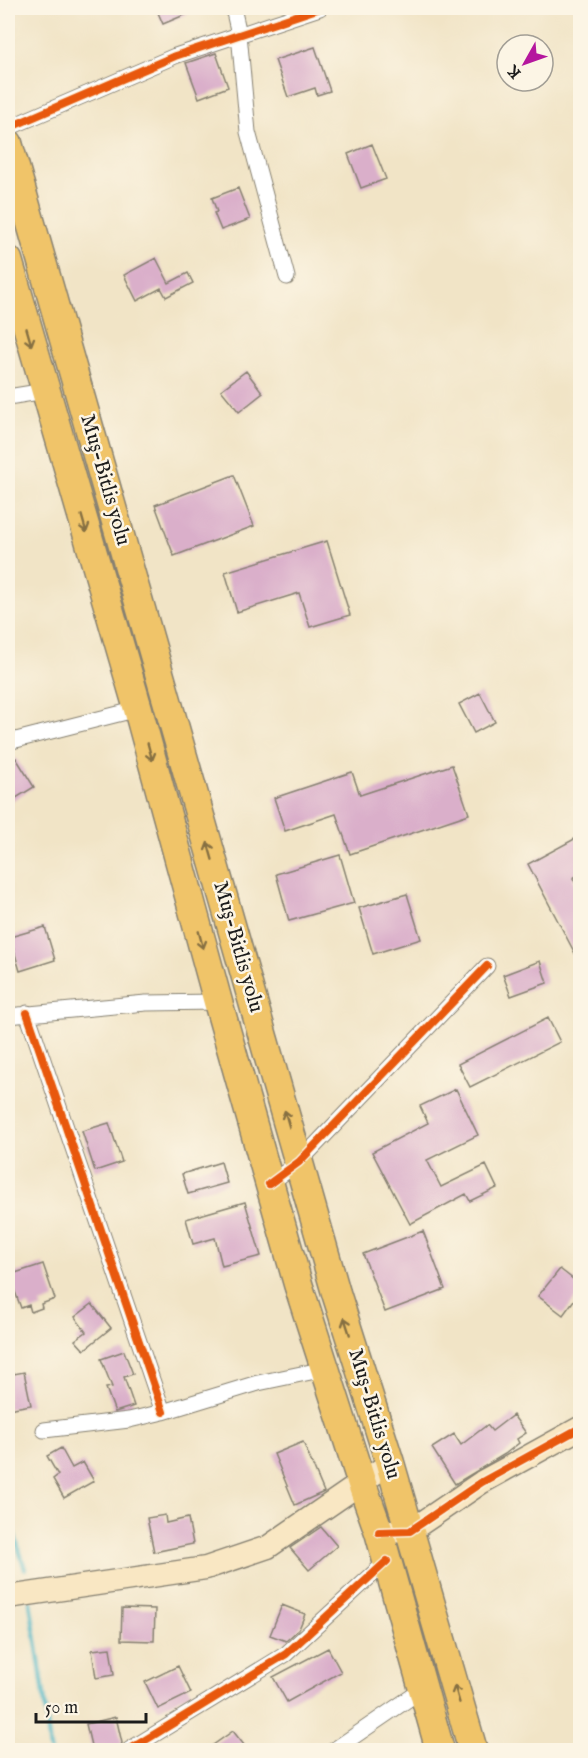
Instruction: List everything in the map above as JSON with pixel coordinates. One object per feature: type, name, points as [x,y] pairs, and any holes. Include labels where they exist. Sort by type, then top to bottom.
[{"type":"highway","name":"Muş-Bitlis yolu","points":[[8,143],[336,1293],[411,1531],[473,1750]]},
{"type":"highway","name":"Muş-Bitlis yolu","points":[[8,260],[138,709],[269,1184],[298,1284],[379,1532],[440,1750]]},
{"type":"main road","points":[[379,1532],[411,1531],[482,1482],[580,1428]]},
{"type":"main road","points":[[8,1597],[206,1568],[268,1546],[390,1463]]},
{"type":"street","points":[[233,8],[239,34],[248,132],[287,278]]},
{"type":"street","points":[[8,128],[176,56],[320,8]]},
{"type":"street","points":[[8,397],[45,391]]},
{"type":"street","points":[[8,742],[138,709]]},
{"type":"street","points":[[269,1184],[299,1162],[487,966]]},
{"type":"street","points":[[8,1016],[146,1003],[218,1002]]},
{"type":"street","points":[[27,1013],[163,1412]]},
{"type":"street","points":[[44,1430],[129,1420],[258,1383],[325,1369]]},
{"type":"street","points":[[129,1750],[286,1654],[387,1561]]},
{"type":"street","points":[[334,1750],[423,1689]]},
{"type":"building","points":[[156,8],[201,8],[163,24]]},
{"type":"building","points":[[315,47],[330,91],[317,95],[315,88],[288,97],[275,60]]},
{"type":"building","points":[[216,53],[228,87],[199,98],[186,63]]},
{"type":"building","points":[[372,144],[386,179],[361,188],[348,154]]},
{"type":"building","points":[[238,188],[250,219],[221,230],[214,213],[217,212],[212,198]]},
{"type":"building","points":[[156,258],[169,283],[188,273],[193,283],[166,297],[161,288],[137,301],[124,275]]},
{"type":"building","points":[[246,371],[263,393],[239,412],[221,390]]},
{"type":"building","points":[[234,475],[254,526],[174,556],[155,505]]},
{"type":"building","points":[[327,541],[350,615],[310,627],[299,593],[237,612],[225,572]]},
{"type":"building","points":[[480,693],[495,722],[474,733],[459,704]]},
{"type":"building","points":[[16,758],[34,787],[8,803],[8,763]]},
{"type":"building","points":[[452,765],[469,814],[350,854],[336,814],[285,831],[274,798],[352,772],[360,795]]},
{"type":"building","points":[[580,836],[580,874],[573,878],[580,892],[580,963],[528,864]]},
{"type":"building","points":[[340,855],[354,903],[289,921],[276,874]]},
{"type":"building","points":[[407,894],[421,939],[373,954],[359,908]]},
{"type":"building","points":[[45,927],[55,960],[20,971],[10,937]]},
{"type":"building","points":[[540,961],[547,983],[511,996],[503,975]]},
{"type":"building","points":[[548,1018],[560,1042],[470,1087],[458,1064]]},
{"type":"building","points":[[456,1089],[478,1135],[427,1160],[441,1187],[486,1165],[497,1188],[470,1201],[466,1194],[410,1224],[372,1152],[428,1123],[420,1106]]},
{"type":"building","points":[[109,1123],[122,1162],[95,1171],[82,1131]]},
{"type":"building","points":[[221,1162],[227,1183],[188,1194],[182,1174]]},
{"type":"building","points":[[245,1202],[261,1256],[222,1266],[215,1238],[193,1244],[186,1219]]},
{"type":"building","points":[[423,1231],[445,1289],[385,1312],[363,1254]]},
{"type":"building","points":[[43,1264],[55,1299],[41,1304],[42,1308],[31,1312],[29,1305],[21,1308],[9,1275]]},
{"type":"building","points":[[560,1269],[578,1283],[576,1285],[580,1289],[563,1315],[538,1296]]},
{"type":"building","points":[[92,1304],[111,1328],[84,1350],[75,1340],[86,1332],[75,1317]]},
{"type":"building","points":[[124,1351],[133,1374],[124,1377],[134,1406],[115,1412],[106,1388],[112,1387],[101,1359]]},
{"type":"building","points":[[24,1372],[31,1405],[8,1409],[8,1375]]},
{"type":"building","points":[[513,1415],[526,1433],[517,1439],[519,1443],[455,1484],[432,1448],[454,1434],[461,1445],[487,1425],[492,1431]]},
{"type":"building","points":[[303,1442],[324,1492],[295,1505],[274,1454]]},
{"type":"building","points":[[61,1448],[72,1468],[83,1462],[94,1481],[64,1498],[53,1479],[58,1475],[47,1456]]},
{"type":"building","points":[[165,1515],[166,1523],[188,1518],[193,1544],[154,1552],[147,1518]]},
{"type":"building","points":[[321,1527],[337,1546],[309,1570],[290,1548]]},
{"type":"building","points":[[282,1605],[305,1614],[299,1629],[286,1641],[270,1635]]},
{"type":"building","points":[[122,1608],[155,1609],[154,1641],[121,1640]]},
{"type":"building","points":[[110,1648],[114,1675],[96,1678],[92,1650]]},
{"type":"building","points":[[328,1648],[341,1672],[287,1702],[273,1677]]},
{"type":"building","points":[[178,1666],[191,1693],[158,1709],[145,1682]]},
{"type":"building","points":[[116,1717],[122,1743],[120,1747],[92,1750],[86,1724]]},
{"type":"building","points":[[233,1731],[248,1750],[206,1750]]},
{"type":"waterway","points":[[8,1514],[25,1569]]},
{"type":"waterway","points":[[30,1602],[50,1750]]},
{"type":"cycle path","points":[[8,128],[175,56],[320,8]]},
{"type":"cycle path","points":[[269,1184],[299,1162],[487,966]]},
{"type":"cycle path","points":[[27,1013],[163,1412]]},
{"type":"cycle path","points":[[379,1532],[410,1531],[482,1482],[580,1428]]},
{"type":"cycle path","points":[[129,1750],[286,1654],[387,1561]]}]
